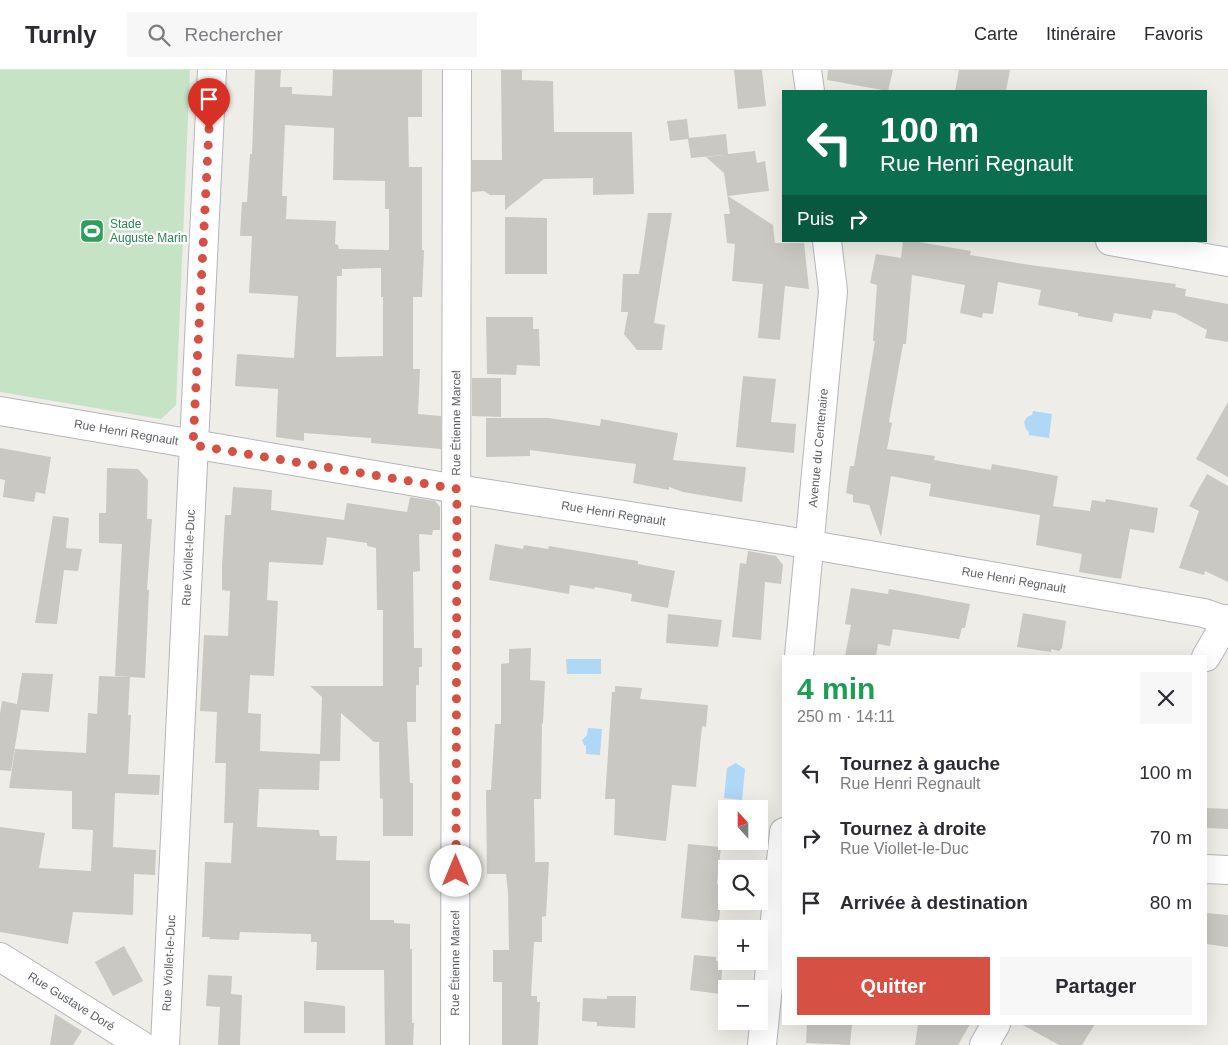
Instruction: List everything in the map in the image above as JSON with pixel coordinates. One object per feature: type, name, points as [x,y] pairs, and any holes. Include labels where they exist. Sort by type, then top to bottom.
[{"type":"street","name":"Rue Viollet-le-Duc","points":[[165,1045],[212,70]]},
{"type":"street","name":"Rue Étienne Marcel","points":[[455,1045],[457,70]]},
{"type":"street","points":[[807,70],[810,90]]},
{"type":"street","name":"Avenue du Centenaire","points":[[799,655],[833,291],[827,242]]},
{"type":"street","points":[[1116,242],[1228,262]]},
{"type":"street","name":"Rue Henri Regnault","points":[[0,411],[457,489],[809,545],[1195,611],[1227,620]]},
{"type":"street","points":[[1207,655],[1227,620]]},
{"type":"street","points":[[762,1045],[782,857]]},
{"type":"street","points":[[1207,869],[1228,870]]},
{"type":"street","name":"Rue Gustave Doré","points":[[0,957],[141,1045]]},
{"type":"street","points":[[984,1045],[995,1025]]},
{"type":"green space","name":"Stade Auguste Marin","points":[[0,70],[190,70],[176,405],[161,419],[0,392]]},
{"type":"water","points":[[1033,411],[1052,414],[1049,438],[1029,435],[1024,422],[1027,417],[1032,415]]},
{"type":"water","points":[[566,659],[601,659],[601,674],[567,674]]},
{"type":"water","points":[[588,728],[602,729],[600,755],[586,754],[586,746],[582,740],[587,735]]},
{"type":"water","points":[[736,763],[745,769],[742,800],[724,798],[727,768]]},
{"type":"building","points":[[255,70],[281,70],[280,87],[292,87],[292,94],[332,96],[333,70],[422,70],[422,117],[408,117],[409,167],[422,167],[422,250],[424,250],[422,297],[413,297],[413,369],[420,369],[418,414],[441,416],[441,449],[371,443],[371,438],[304,433],[304,441],[276,437],[278,389],[235,386],[237,354],[294,358],[298,296],[249,293],[252,236],[240,236],[242,202],[247,202],[250,154],[252,154]],"holes":[[[285,125],[334,128],[333,180],[385,181],[385,209],[389,209],[389,250],[339,249],[338,245],[335,244],[336,221],[286,219],[287,196],[282,196]],[[381,268],[383,356],[336,357],[337,276],[342,276],[342,269]]]},
{"type":"building","points":[[501,70],[522,70],[522,80],[553,81],[554,132],[632,132],[634,194],[593,195],[593,178],[544,179],[505,210],[505,195],[490,195],[484,191],[472,192],[472,160],[502,160]]},
{"type":"building","points":[[734,70],[762,70],[766,106],[738,109]]},
{"type":"building","points":[[828,70],[893,70],[888,90],[827,80]]},
{"type":"building","points":[[959,70],[1010,70],[1006,90],[955,90]]},
{"type":"building","points":[[687,119],[689,138],[726,134],[728,154],[755,151],[757,163],[765,161],[769,191],[728,196],[773,225],[775,243],[804,243],[809,289],[785,286],[780,340],[758,338],[763,284],[732,281],[735,244],[727,243],[724,214],[730,214],[724,173],[706,157],[724,155],[691,158],[688,139],[670,141],[667,121]]},
{"type":"building","points":[[648,213],[672,213],[654,323],[665,325],[662,350],[637,350],[624,334],[628,312],[621,312],[623,274],[639,274]]},
{"type":"building","points":[[505,217],[547,218],[547,274],[505,274]]},
{"type":"building","points":[[903,242],[919,242],[971,251],[970,255],[1030,265],[1176,284],[1175,287],[1186,289],[1185,296],[1228,304],[1228,342],[1205,338],[1207,330],[1175,313],[1153,310],[1151,319],[1114,313],[1112,322],[1078,316],[1078,313],[1038,305],[1041,290],[998,282],[993,314],[983,313],[982,318],[960,313],[965,285],[912,275],[906,344],[903,344],[889,422],[892,423],[887,449],[935,456],[934,460],[991,470],[992,464],[1058,476],[1053,506],[1090,511],[1092,500],[1105,502],[1106,499],[1158,508],[1154,533],[1130,529],[1121,579],[1079,572],[1082,554],[1036,545],[1040,515],[929,496],[931,484],[891,476],[881,537],[869,505],[853,502],[853,495],[846,493],[850,466],[854,466],[875,341],[873,341],[877,285],[870,283],[876,254],[901,258]]},
{"type":"building","points":[[486,317],[533,317],[533,329],[539,329],[540,366],[517,365],[516,375],[487,374]]},
{"type":"building","points":[[743,376],[776,379],[771,422],[796,424],[794,453],[736,447]]},
{"type":"building","points":[[472,378],[501,378],[501,417],[472,416]]},
{"type":"building","points":[[1228,402],[1228,477],[1196,459]]},
{"type":"building","points":[[486,418],[549,418],[600,426],[601,419],[678,433],[673,460],[746,467],[742,502],[683,492],[669,487],[669,490],[633,483],[636,464],[530,450],[530,456],[486,457]]},
{"type":"building","points":[[0,448],[51,457],[45,494],[36,492],[34,502],[3,497],[5,480],[0,479]]},
{"type":"building","points":[[107,468],[138,469],[148,480],[147,519],[152,519],[147,590],[149,590],[145,678],[115,676],[122,544],[99,543],[99,513],[106,513]]},
{"type":"building","points":[[1207,474],[1228,486],[1228,582],[1205,571],[1204,575],[1179,568],[1199,511],[1189,506]]},
{"type":"building","points":[[233,487],[272,490],[271,510],[344,520],[347,503],[407,512],[410,497],[435,501],[440,507],[440,530],[433,530],[432,535],[419,534],[420,571],[413,572],[414,648],[422,648],[422,667],[419,667],[419,685],[416,685],[416,722],[407,722],[410,783],[413,783],[413,836],[383,836],[383,799],[380,798],[379,742],[374,742],[341,713],[340,761],[320,761],[320,757],[319,790],[259,789],[257,827],[319,830],[320,836],[337,836],[336,860],[370,861],[370,920],[394,920],[394,923],[410,924],[412,1023],[414,1023],[413,1045],[385,1045],[384,970],[316,970],[317,942],[311,942],[311,934],[240,932],[239,940],[202,937],[205,862],[231,863],[233,823],[224,823],[226,763],[215,763],[217,712],[200,711],[204,635],[228,636],[230,591],[222,590],[222,567],[225,515],[231,515]],"holes":[[[327,537],[367,543],[367,546],[376,548],[377,610],[383,610],[383,686],[310,686],[322,697],[320,754],[260,751],[261,714],[248,713],[250,675],[274,676],[278,601],[267,600],[269,562],[323,565]]]},
{"type":"building","points":[[53,516],[69,518],[66,548],[82,549],[78,571],[64,570],[57,624],[35,623]]},
{"type":"building","points":[[495,544],[523,549],[524,545],[548,549],[549,546],[638,561],[638,564],[675,571],[668,608],[631,601],[632,594],[595,587],[594,589],[570,585],[569,594],[489,580]]},
{"type":"building","points":[[748,551],[776,556],[783,565],[781,584],[765,582],[761,640],[732,637],[740,563],[746,564]]},
{"type":"building","points":[[851,588],[888,594],[889,589],[970,604],[965,628],[962,628],[959,639],[893,629],[890,646],[878,644],[876,655],[845,655],[851,625],[845,624]]},
{"type":"building","points":[[1023,613],[1066,621],[1062,648],[1059,651],[1051,649],[1051,652],[1017,647]]},
{"type":"building","points":[[668,614],[722,620],[718,647],[666,643]]},
{"type":"building","points":[[531,648],[530,680],[545,681],[542,724],[541,799],[534,799],[535,862],[549,862],[546,916],[542,917],[542,942],[534,942],[531,996],[537,996],[537,1002],[540,1002],[538,1045],[502,1045],[502,982],[493,982],[493,950],[509,950],[508,892],[506,874],[487,874],[486,790],[491,790],[495,724],[501,724],[501,664],[509,663],[509,649]]},
{"type":"building","points":[[22,673],[53,674],[49,712],[21,710],[11,771],[0,770],[0,714],[2,701],[17,704]]},
{"type":"building","points":[[99,676],[130,677],[128,715],[131,715],[128,774],[160,775],[159,795],[115,793],[113,847],[156,850],[155,875],[134,874],[133,915],[73,912],[68,944],[0,932],[0,827],[45,833],[39,868],[91,871],[93,830],[72,829],[72,791],[9,788],[15,749],[86,753],[88,713],[97,714]]},
{"type":"building","points":[[615,686],[642,688],[640,699],[708,705],[706,727],[702,726],[696,787],[672,785],[666,841],[614,835],[615,799],[605,799],[612,692],[615,692]]},
{"type":"building","points":[[1207,808],[1228,809],[1228,829],[1207,828]]},
{"type":"building","points":[[688,844],[718,847],[718,850],[721,850],[720,860],[718,860],[717,884],[719,920],[718,922],[681,918]]},
{"type":"building","points":[[1207,913],[1228,915],[1228,947],[1207,944]]},
{"type":"building","points":[[124,946],[143,981],[113,996],[95,962]]},
{"type":"building","points":[[694,955],[716,957],[718,970],[722,970],[721,980],[718,980],[718,994],[690,990]]},
{"type":"building","points":[[208,975],[232,976],[231,994],[242,995],[240,1045],[218,1045],[220,1007],[206,1006]]},
{"type":"building","points":[[607,996],[636,996],[635,1028],[597,1026],[597,1022],[582,1021],[583,998],[607,999]]},
{"type":"building","points":[[304,1001],[345,1006],[345,1033],[304,1033]]},
{"type":"building","points":[[55,1014],[82,1031],[73,1045],[50,1045]]},
{"type":"building","points":[[807,1025],[852,1025],[850,1045],[806,1043]]},
{"type":"building","points":[[918,1025],[969,1025],[958,1045],[915,1045]]},
{"type":"building","points":[[1023,1025],[1094,1025],[1082,1045],[1059,1045]]},
{"type":"place","name":"Stade Auguste Marin","points":[[92,231]]},
{"type":"route","points":[[209,129],[193,445],[457,489],[456,871]]}]
